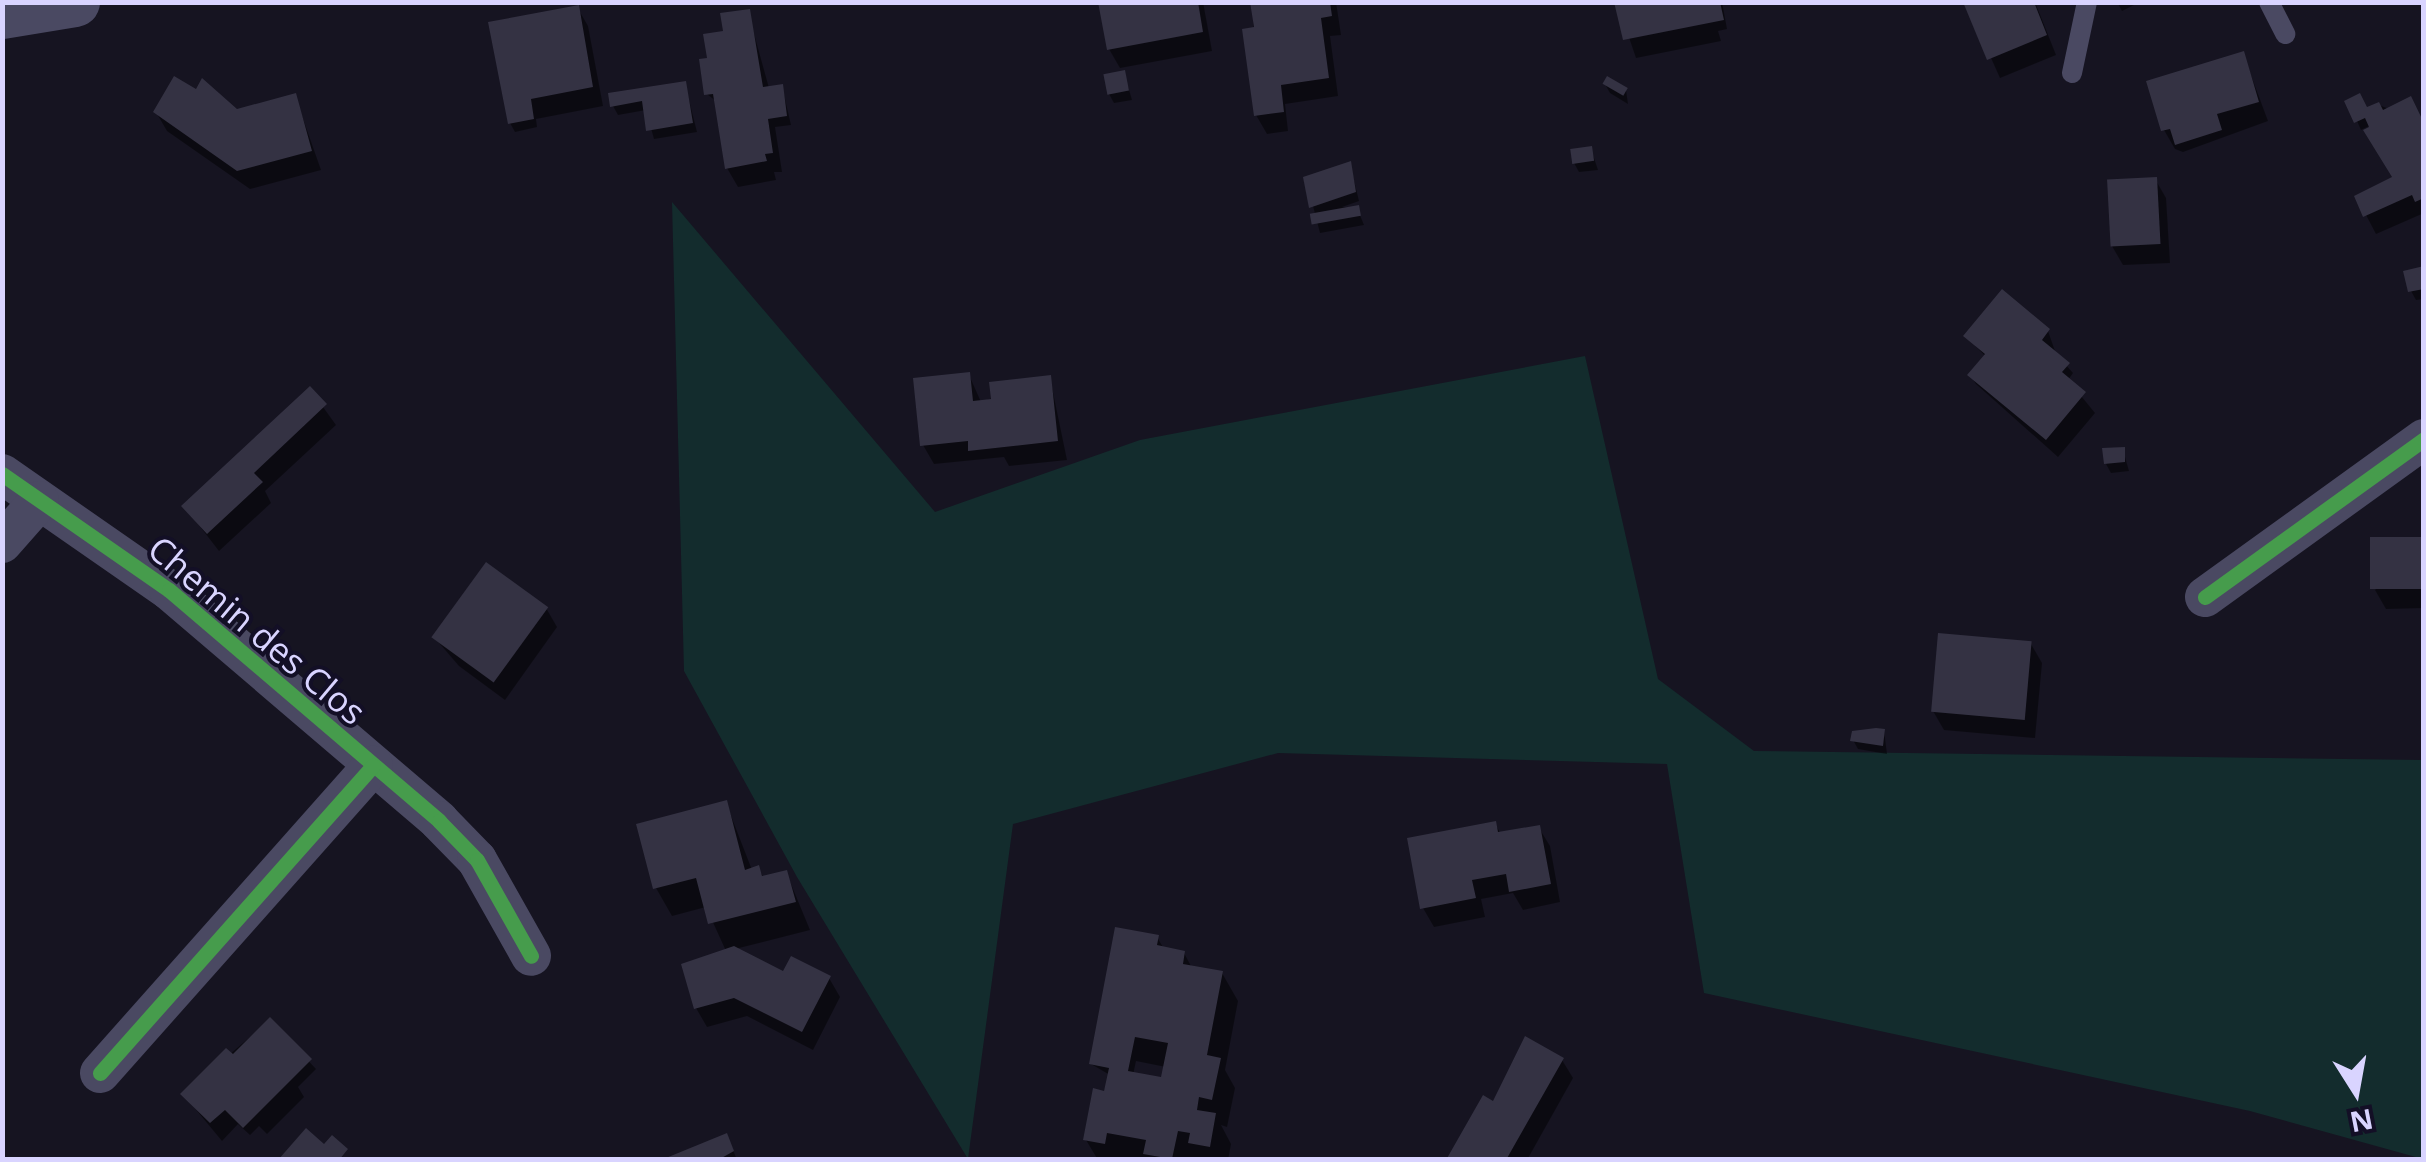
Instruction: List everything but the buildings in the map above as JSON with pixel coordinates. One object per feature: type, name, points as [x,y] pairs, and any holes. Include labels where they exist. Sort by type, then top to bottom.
[{"type":"street","points":[[2,14],[74,2]]},
{"type":"street","points":[[2205,597],[2424,438]]},
{"type":"street","name":"Chemin des Clos","points":[[2,474],[170,590],[478,860],[531,956]]},
{"type":"street","points":[[2,543],[39,501]]},
{"type":"street","name":"Chemin des Clos","points":[[100,1073],[373,766]]},
{"type":"lane","points":[[2072,74],[2087,2]]},
{"type":"lane","points":[[2269,2],[2285,34]]},
{"type":"green space","points":[[672,202],[935,512],[1140,440],[1585,356],[1658,679],[1754,751],[2423,760],[2423,1159],[2250,1111],[1704,993],[1667,764],[1278,753],[1013,824],[968,1159],[797,877],[684,671]]},
{"type":"cycle path","points":[[2205,597],[2424,439]]},
{"type":"cycle path","points":[[2,474],[169,590],[439,821],[477,860],[531,956]]},
{"type":"cycle path","points":[[100,1073],[373,766]]}]
